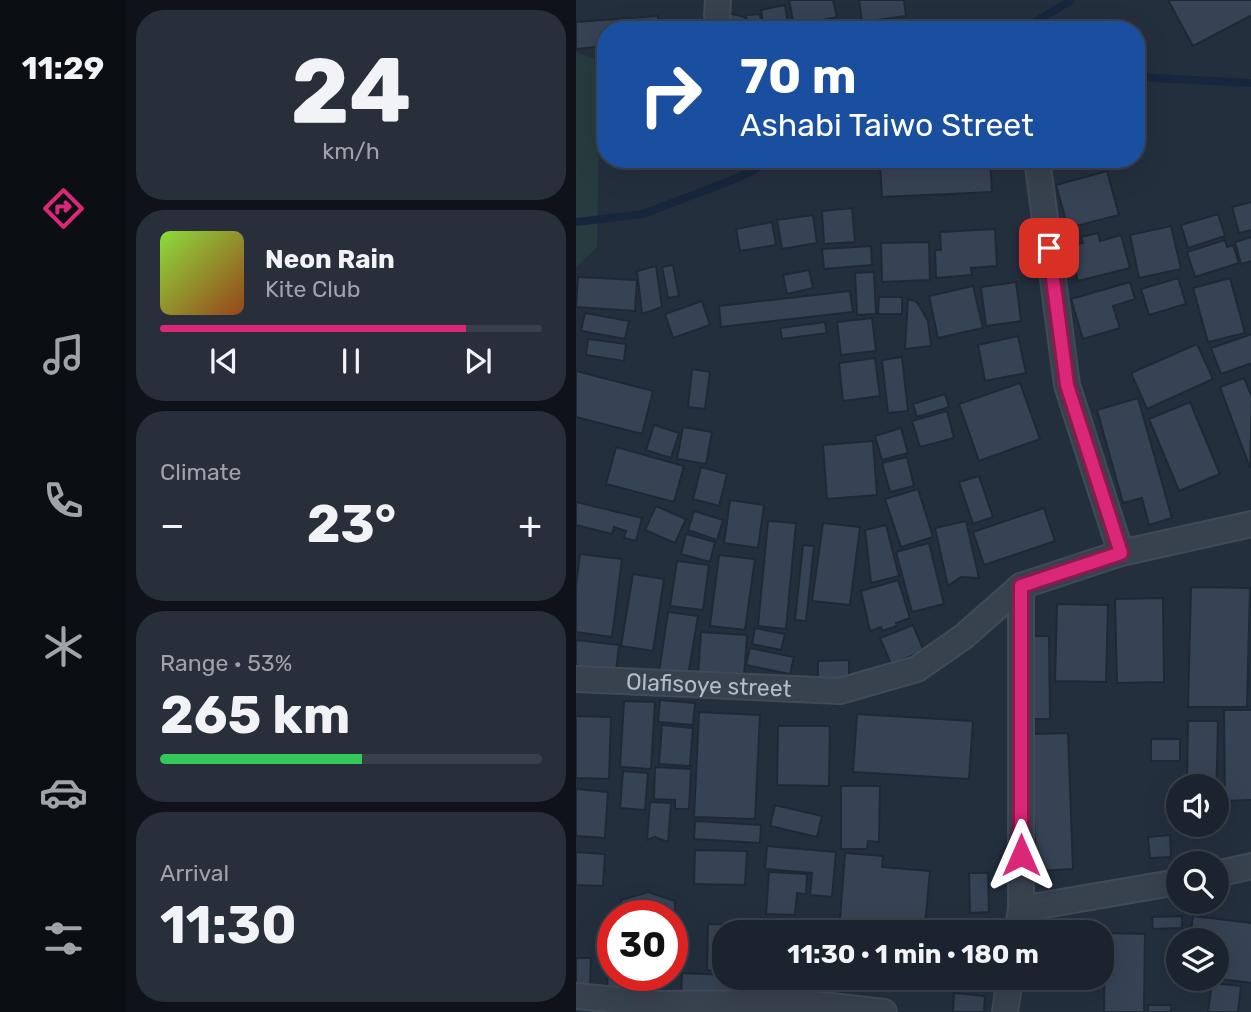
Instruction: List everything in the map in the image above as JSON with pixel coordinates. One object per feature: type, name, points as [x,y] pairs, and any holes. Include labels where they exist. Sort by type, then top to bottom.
[{"type":"street","points":[[1038,168],[1067,385],[1121,553]]},
{"type":"street","points":[[1019,920],[1021,586],[1121,553],[1251,524]]},
{"type":"street","name":"Olafisoye street","points":[[576,679],[840,691],[917,669],[963,637],[1021,586]]},
{"type":"street","points":[[1229,871],[1251,866]]},
{"type":"street","points":[[1023,920],[1166,885]]},
{"type":"street","points":[[1005,1012],[1008,990]]},
{"type":"street","points":[[576,996],[656,1008],[805,1003],[884,1012]]},
{"type":"green space","points":[[576,52],[597,60],[598,168],[597,247],[576,267]]},
{"type":"building","points":[[789,0],[833,0],[837,17],[818,21],[793,21]]},
{"type":"building","points":[[859,0],[904,0],[906,16],[862,21]]},
{"type":"building","points":[[1168,0],[1252,0],[1252,15],[1193,46]]},
{"type":"building","points":[[785,5],[788,21],[763,21],[761,10]]},
{"type":"building","points":[[728,13],[745,17],[744,21],[726,21]]},
{"type":"building","points":[[760,14],[761,21],[747,21],[746,15]]},
{"type":"building","points":[[658,16],[658,21],[597,21],[597,47],[576,49],[576,22]]},
{"type":"building","points":[[880,168],[991,168],[992,192],[882,197]]},
{"type":"building","points":[[1107,171],[1119,215],[1068,228],[1056,185]]},
{"type":"building","points":[[1252,202],[1252,230],[1239,233],[1232,207]]},
{"type":"building","points":[[852,208],[855,242],[824,244],[822,211]]},
{"type":"building","points":[[1218,214],[1225,236],[1188,248],[1181,225]]},
{"type":"building","points":[[813,215],[817,243],[782,249],[777,220]]},
{"type":"building","points":[[772,222],[776,245],[740,251],[736,229]]},
{"type":"building","points":[[1171,226],[1181,269],[1139,278],[1130,235]]},
{"type":"building","points":[[995,229],[997,266],[971,268],[972,275],[936,278],[935,250],[941,250],[940,232]]},
{"type":"building","points":[[1098,233],[1100,241],[1121,235],[1130,268],[1078,281],[1069,246],[1083,243],[1081,237]]},
{"type":"building","points":[[1252,237],[1252,261],[1241,264],[1235,242]]},
{"type":"building","points":[[1225,240],[1227,247],[1233,245],[1239,263],[1195,277],[1187,252]]},
{"type":"building","points":[[929,242],[930,280],[882,282],[881,243]]},
{"type":"building","points":[[871,246],[872,265],[824,269],[822,249]]},
{"type":"building","points":[[673,265],[679,296],[668,298],[662,267]]},
{"type":"building","points":[[656,266],[662,307],[642,314],[637,271]]},
{"type":"building","points":[[809,270],[813,288],[787,294],[783,275]]},
{"type":"building","points":[[874,272],[876,314],[857,315],[855,273]]},
{"type":"building","points":[[578,277],[637,280],[635,311],[576,307]]},
{"type":"building","points":[[1178,278],[1186,304],[1149,315],[1141,289]]},
{"type":"building","points":[[1230,278],[1245,333],[1208,342],[1193,288]]},
{"type":"building","points":[[1016,282],[1021,321],[986,326],[981,287]]},
{"type":"building","points":[[1130,282],[1135,299],[1113,306],[1120,328],[1083,339],[1071,299]]},
{"type":"building","points":[[973,286],[983,328],[938,338],[929,296]]},
{"type":"building","points":[[850,291],[853,312],[721,327],[719,306]]},
{"type":"building","points":[[879,297],[902,297],[902,314],[878,314]]},
{"type":"building","points":[[908,299],[917,302],[928,321],[931,346],[905,349]]},
{"type":"building","points":[[702,301],[710,325],[673,338],[665,314]]},
{"type":"building","points":[[585,313],[629,321],[625,339],[581,331]]},
{"type":"building","points":[[872,318],[876,351],[841,355],[837,322]]},
{"type":"building","points":[[825,322],[827,333],[782,339],[780,328]]},
{"type":"building","points":[[1252,334],[1252,363],[1221,374],[1211,348]]},
{"type":"building","points":[[1018,336],[1026,373],[985,381],[978,345]]},
{"type":"building","points":[[588,339],[626,344],[624,361],[586,355]]},
{"type":"building","points":[[1197,344],[1213,379],[1147,409],[1131,373]]},
{"type":"building","points":[[902,357],[908,411],[888,413],[882,360]]},
{"type":"building","points":[[875,358],[880,396],[843,401],[839,363]]},
{"type":"building","points":[[692,369],[710,372],[705,409],[688,407]]},
{"type":"building","points":[[576,371],[653,391],[642,434],[576,417]]},
{"type":"building","points":[[1244,378],[1252,397],[1250,468],[1220,387]]},
{"type":"building","points":[[1020,383],[1040,439],[979,461],[959,404]]},
{"type":"building","points":[[945,394],[949,407],[917,417],[913,404]]},
{"type":"building","points":[[1138,398],[1172,518],[1149,525],[1142,498],[1123,503],[1097,410]]},
{"type":"building","points":[[1190,402],[1220,474],[1179,491],[1149,419]]},
{"type":"building","points":[[947,411],[954,438],[920,447],[912,421]]},
{"type":"building","points":[[654,425],[679,433],[671,458],[646,450]]},
{"type":"building","points":[[683,427],[712,432],[706,464],[677,459]]},
{"type":"building","points":[[901,428],[908,453],[882,460],[875,436]]},
{"type":"building","points":[[873,441],[877,495],[827,499],[823,445]]},
{"type":"building","points":[[616,447],[684,466],[674,502],[606,484]]},
{"type":"building","points":[[907,457],[914,486],[890,492],[882,463]]},
{"type":"building","points":[[701,467],[727,474],[719,506],[693,499]]},
{"type":"building","points":[[979,476],[993,517],[973,524],[959,482]]},
{"type":"building","points":[[918,489],[933,537],[901,547],[885,499]]},
{"type":"building","points":[[730,500],[764,505],[758,548],[724,543]]},
{"type":"building","points":[[576,502],[642,518],[636,541],[624,538],[626,531],[614,527],[612,534],[576,525]]},
{"type":"building","points":[[656,506],[686,519],[675,543],[645,530]]},
{"type":"building","points":[[1044,508],[1055,541],[984,565],[973,532]]},
{"type":"building","points":[[694,511],[723,520],[717,540],[688,530]]},
{"type":"building","points":[[768,521],[796,523],[786,629],[758,626]]},
{"type":"building","points":[[966,521],[979,578],[961,577],[948,586],[935,528]]},
{"type":"building","points":[[823,523],[860,527],[850,605],[812,601]]},
{"type":"building","points":[[886,525],[899,576],[871,583],[865,530]]},
{"type":"building","points":[[686,534],[715,542],[710,562],[681,554]]},
{"type":"building","points":[[929,543],[944,604],[912,612],[896,552]]},
{"type":"building","points":[[803,545],[814,546],[806,621],[795,620]]},
{"type":"building","points":[[580,554],[622,559],[612,637],[576,632],[576,586]]},
{"type":"building","points":[[719,555],[755,559],[745,630],[710,626]]},
{"type":"building","points":[[677,561],[709,565],[703,610],[670,606]]},
{"type":"building","points":[[633,574],[664,579],[653,651],[621,646]]},
{"type":"building","points":[[898,580],[910,618],[882,631],[881,627],[870,631],[861,591]]},
{"type":"building","points":[[1191,587],[1250,588],[1247,707],[1188,707]]},
{"type":"building","points":[[1163,598],[1164,682],[1117,683],[1115,599]]},
{"type":"building","points":[[1057,604],[1108,605],[1106,682],[1055,681]]},
{"type":"building","points":[[668,612],[698,616],[688,676],[659,672]]},
{"type":"building","points":[[913,625],[924,651],[891,664],[880,638]]},
{"type":"building","points":[[755,628],[785,634],[781,650],[752,644]]},
{"type":"building","points":[[701,632],[747,635],[744,677],[698,675]]},
{"type":"building","points":[[1027,636],[1049,636],[1050,719],[1029,719]]},
{"type":"building","points":[[576,640],[619,645],[616,671],[576,667]]},
{"type":"building","points":[[750,648],[794,657],[790,674],[746,665]]},
{"type":"building","points":[[849,660],[849,679],[818,680],[818,661]]},
{"type":"building","points":[[660,700],[695,703],[693,725],[658,722]]},
{"type":"building","points":[[624,701],[655,702],[651,769],[620,767]]},
{"type":"building","points":[[1224,710],[1252,710],[1252,800],[1229,801],[1229,774],[1225,774]]},
{"type":"building","points":[[699,712],[760,715],[755,819],[694,817]]},
{"type":"building","points":[[857,714],[973,721],[969,779],[853,772]]},
{"type":"building","points":[[576,716],[611,717],[609,779],[576,778]]},
{"type":"building","points":[[1188,721],[1218,721],[1217,774],[1187,774]]},
{"type":"building","points":[[662,725],[693,728],[690,766],[659,764]]},
{"type":"building","points":[[778,726],[830,726],[829,786],[777,785]]},
{"type":"building","points":[[1068,733],[1073,869],[1036,871],[1031,734]]},
{"type":"building","points":[[1151,739],[1180,739],[1180,761],[1151,761]]},
{"type":"building","points":[[655,767],[691,769],[689,809],[675,809],[675,800],[654,799]]},
{"type":"building","points":[[623,771],[648,773],[645,810],[620,808]]},
{"type":"building","points":[[841,786],[880,786],[879,842],[868,841],[867,849],[841,849]]},
{"type":"building","points":[[576,789],[608,792],[605,838],[576,836]]},
{"type":"building","points":[[650,802],[671,803],[668,842],[655,837],[647,840]]},
{"type":"building","points":[[775,805],[822,816],[817,837],[770,826]]},
{"type":"building","points":[[695,821],[761,825],[760,843],[694,839]]},
{"type":"building","points":[[1148,837],[1170,837],[1171,851],[1166,851],[1166,857],[1150,858]]},
{"type":"building","points":[[767,846],[836,852],[832,897],[810,895],[812,873],[765,869]]},
{"type":"building","points":[[695,850],[747,851],[745,885],[694,884]]},
{"type":"building","points":[[576,852],[605,854],[603,886],[576,885]]},
{"type":"building","points":[[845,853],[883,856],[882,867],[930,871],[925,920],[840,919]]},
{"type":"building","points":[[769,872],[807,874],[806,894],[797,893],[795,915],[766,914]]},
{"type":"building","points":[[969,873],[988,873],[989,912],[970,913]]},
{"type":"building","points":[[648,892],[672,900],[621,900]]},
{"type":"building","points":[[1182,916],[1182,928],[1153,929],[1152,917]]},
{"type":"building","points":[[1193,916],[1252,923],[1252,983],[1229,980],[1229,928],[1192,928]]},
{"type":"building","points":[[708,924],[712,924],[712,970],[707,970]]},
{"type":"building","points":[[1114,933],[1145,934],[1144,1012],[1104,1012],[1104,990],[1114,990]]},
{"type":"building","points":[[576,958],[591,958],[590,988],[576,988]]},
{"type":"building","points":[[688,973],[712,974],[712,990],[735,990],[735,1000],[681,998],[681,991],[688,991]]},
{"type":"building","points":[[1229,985],[1241,986],[1238,1012],[1208,1012],[1211,991],[1229,991]]},
{"type":"building","points":[[954,993],[985,996],[984,1012],[953,1012]]},
{"type":"building","points":[[1148,1005],[1171,1005],[1171,1012],[1148,1012]]},
{"type":"waterway","points":[[1037,21],[1071,0]]},
{"type":"waterway","points":[[1145,77],[1252,83]]},
{"type":"waterway","points":[[576,222],[643,214],[757,168]]},
{"type":"route","points":[[1021,855],[1021,586],[1121,553],[1067,385],[1049,248]]}]
